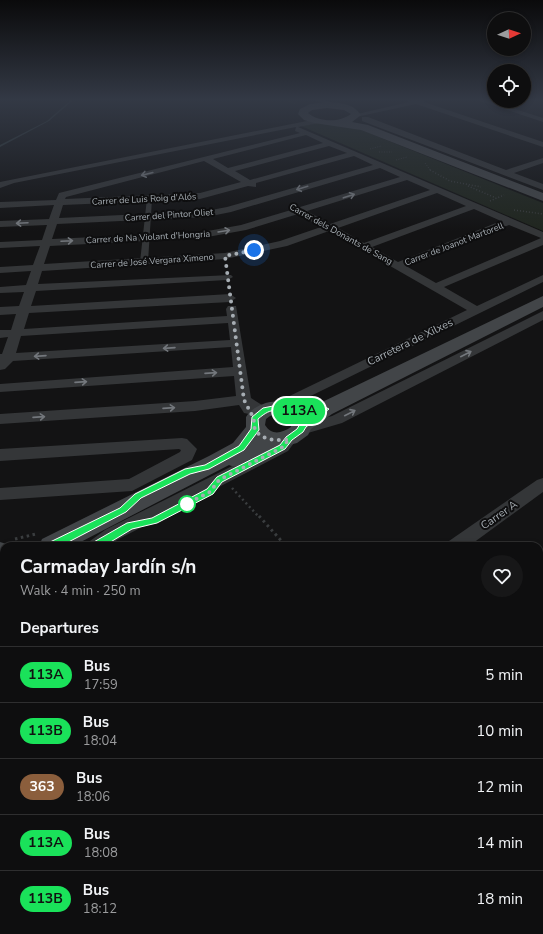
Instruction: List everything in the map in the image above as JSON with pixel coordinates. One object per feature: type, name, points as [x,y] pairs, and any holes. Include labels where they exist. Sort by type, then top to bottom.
[{"type":"main road","points":[[415,144],[543,197]]},
{"type":"main road","name":"Carretera de Xilxes","points":[[62,542],[126,518],[217,475],[241,448],[279,423],[325,409],[543,301]]},
{"type":"main road","name":"Carretera de Xilxes","points":[[77,542],[253,452],[279,423]]},
{"type":"street","points":[[0,185],[12,181],[201,144]]},
{"type":"street","points":[[4,361],[24,310],[60,199],[132,178],[266,144]]},
{"type":"street","points":[[227,171],[328,144]]},
{"type":"street","points":[[331,144],[543,236]]},
{"type":"street","points":[[428,144],[543,187]]},
{"type":"street","name":"Carrer de Luis Roig d'Alós","points":[[0,205],[60,199],[149,199],[200,196],[354,154]]},
{"type":"street","name":"Carrer dels Donants de Sang","points":[[206,159],[476,310]]},
{"type":"street","points":[[505,173],[543,160]]},
{"type":"street","points":[[92,165],[132,178]]},
{"type":"street","name":"Carrer del Pintor Oliet","points":[[0,224],[206,214],[228,210],[380,165]]},
{"type":"street","name":"Carrer de Na Violant d'Hongria","points":[[0,245],[202,235],[243,228],[300,212],[407,177]]},
{"type":"street","name":"Carrer de José Vergara Ximeno","points":[[0,270],[225,256],[283,244],[438,190]]},
{"type":"street","points":[[144,262],[149,199]]},
{"type":"street","points":[[364,247],[475,206]]},
{"type":"street","name":"Carrer de Joanot Martorell","points":[[397,266],[510,222]]},
{"type":"street","points":[[435,287],[543,240]]},
{"type":"street","points":[[225,256],[244,400]]},
{"type":"street","points":[[0,290],[228,277]]},
{"type":"street","name":"Carretera de Xilxes","points":[[279,423],[476,310],[543,278]]},
{"type":"street","points":[[0,311],[230,298]]},
{"type":"street","name":"Carretera de Xilxes","points":[[279,423],[337,420],[543,315]]},
{"type":"street","points":[[0,334],[233,319]]},
{"type":"street","points":[[4,361],[236,344]]},
{"type":"street","points":[[0,386],[8,379],[12,364],[4,361]]},
{"type":"street","points":[[0,386],[240,372]]},
{"type":"street","points":[[0,419],[195,406],[244,400],[279,423]]},
{"type":"street","name":"Carretera de Xilxes","points":[[217,475],[283,447],[279,423]]},
{"type":"street","points":[[0,455],[182,443],[189,449],[186,456],[132,485],[0,494]]},
{"type":"street","name":"Carrer A","points":[[461,542],[543,484]]},
{"type":"street","name":"Carretera de Xilxes","points":[[100,542],[126,518]]},
{"type":"path","points":[[365,151],[393,152]]},
{"type":"path","points":[[424,161],[426,166],[439,176],[458,184],[485,188]]},
{"type":"path","points":[[438,190],[466,181]]},
{"type":"path","points":[[464,184],[496,198]]},
{"type":"path","points":[[475,206],[507,194]]},
{"type":"path","points":[[217,475],[282,542]]},
{"type":"shaded area","points":[[342,144],[395,144],[543,203],[543,231]]},
{"type":"waterway","points":[[0,146],[5,144]]},
{"type":"bus line","name":"113A","points":[[59,542],[123,510],[138,496],[188,471],[206,468],[241,448],[255,430],[253,424],[254,419],[260,412],[278,407],[290,409],[295,412],[325,409],[303,425],[301,430],[289,439],[283,447],[219,480],[210,492],[154,521],[130,526],[111,535],[101,542]]},
{"type":"route","points":[[187,504],[182,506],[210,492],[219,480],[283,447],[289,439],[276,440],[263,437],[258,434],[253,424],[254,419],[244,400],[225,256],[254,250]]}]
